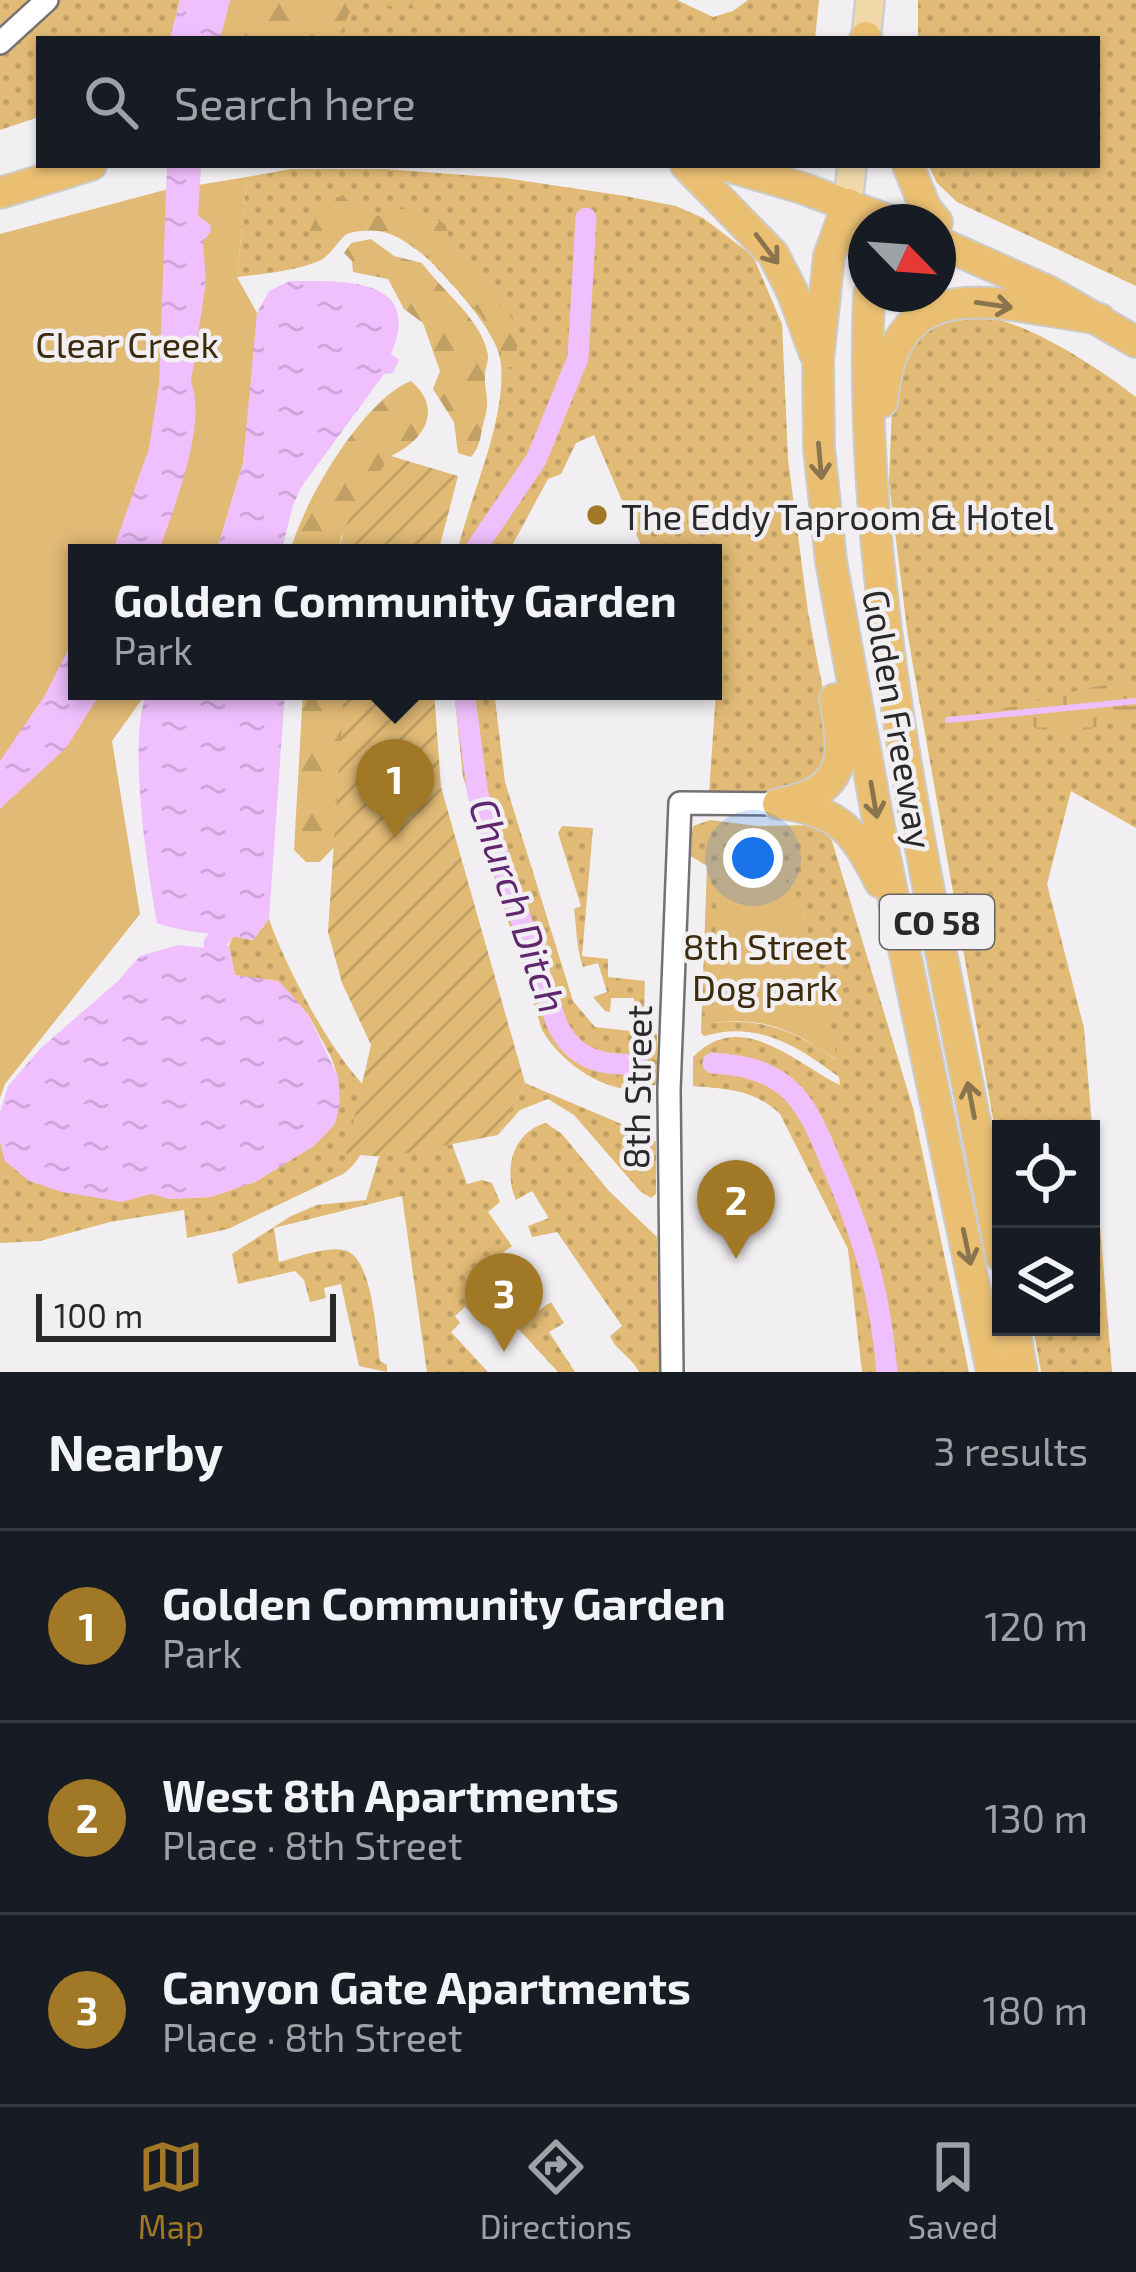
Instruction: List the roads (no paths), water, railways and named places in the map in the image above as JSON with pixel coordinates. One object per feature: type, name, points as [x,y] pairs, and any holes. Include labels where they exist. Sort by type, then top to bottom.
[{"type":"highway","points":[[0,193],[81,168]]},
{"type":"highway","points":[[689,168],[773,254],[793,291],[818,361]]},
{"type":"highway","points":[[734,168],[848,203]]},
{"type":"highway","points":[[909,168],[924,204]]},
{"type":"highway","name":"Golden Freeway","points":[[848,203],[829,256],[818,361],[819,448],[831,561],[898,926],[992,1372]]},
{"type":"highway","points":[[956,250],[1136,342]]},
{"type":"highway","points":[[873,512],[885,367],[902,330],[934,310],[973,302],[1100,320]]},
{"type":"highway","name":"Golden Freeway","points":[[868,312],[866,384],[873,512],[897,709],[996,1228]]},
{"type":"highway","points":[[778,804],[821,790],[842,757],[823,634],[831,561]]},
{"type":"highway","points":[[778,804],[825,812],[843,825],[877,874],[898,926]]},
{"type":"highway","points":[[1016,1336],[1022,1372]]},
{"type":"main road","points":[[866,36],[870,0]]},
{"type":"main road","points":[[848,203],[852,168]]},
{"type":"street","points":[[0,43],[46,0]]},
{"type":"street","name":"8th Street","points":[[672,1372],[668,1124],[680,803],[778,804]]},
{"type":"water","points":[[180,0],[230,0],[221,36],[171,36]]},
{"type":"water","name":"Clear Creek","points":[[167,168],[201,168],[198,216],[210,224],[211,231],[203,242],[206,282],[191,382],[195,400],[192,443],[161,544],[115,544],[149,448],[159,384]]},
{"type":"water","points":[[290,281],[333,281],[373,288],[397,310],[391,354],[399,360],[302,486],[283,544],[219,544],[243,463],[257,313],[269,291]]},
{"type":"water","points":[[68,650],[68,700],[96,700],[66,748],[0,809],[0,761],[45,695]]},
{"type":"water","points":[[145,700],[284,700],[269,919],[253,940],[157,923],[139,770]]},
{"type":"water","points":[[178,945],[207,948],[229,946],[235,975],[279,981],[308,1014],[338,1077],[340,1103],[335,1124],[315,1145],[255,1182],[210,1197],[170,1199],[151,1194],[121,1202],[29,1181],[5,1161],[0,1112],[8,1086],[41,1048],[140,956]]},
{"type":"waterway","name":"Church Ditch","points":[[479,544],[536,460],[578,358],[586,218]]},
{"type":"waterway","name":"Church Ditch","points":[[465,700],[478,795],[557,1024],[572,1046],[590,1058],[638,1064]]},
{"type":"waterway","points":[[948,720],[1136,701]]},
{"type":"waterway","points":[[214,944],[223,933]]},
{"type":"waterway","name":"Church Ditch","points":[[713,1063],[745,1067],[774,1078],[791,1091],[810,1117],[862,1242],[875,1290],[887,1372]]},
{"type":"place","name":"The Eddy Taproom & Hotel","points":[[597,515]]},
{"type":"place","name":"Golden Community Garden","points":[[395,838]]},
{"type":"place","name":"West 8th Apartments","points":[[736,1259]]},
{"type":"place","name":"Canyon Gate Apartments","points":[[504,1352]]},
{"type":"park label","name":"8th Street Dog park","points":[[765,966]]}]
